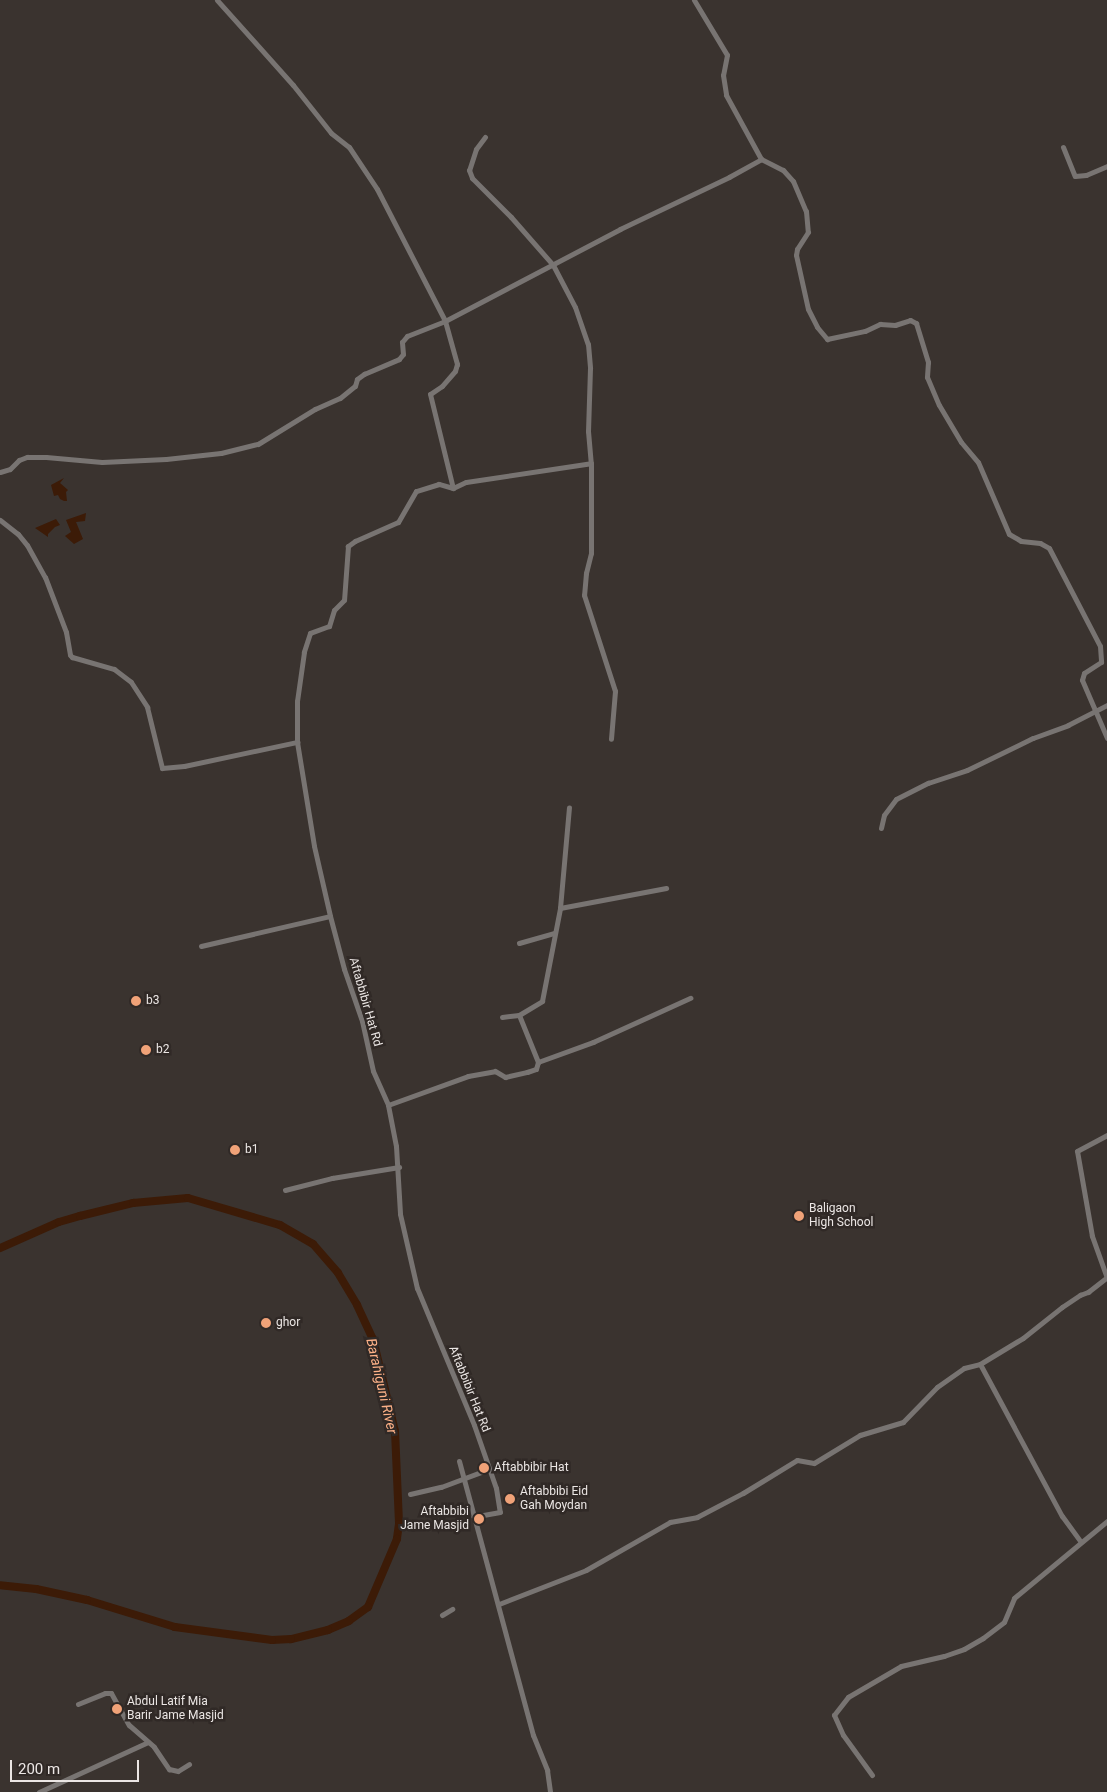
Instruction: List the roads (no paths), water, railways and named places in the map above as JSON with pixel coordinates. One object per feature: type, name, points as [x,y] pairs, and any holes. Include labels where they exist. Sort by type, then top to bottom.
[{"type":"street","points":[[217,0],[293,84],[331,134],[349,147],[377,189],[445,321],[457,364],[455,371],[442,386],[430,394],[453,488],[466,482],[591,464]]},
{"type":"street","points":[[694,0],[727,55],[723,75],[726,94],[761,159],[784,170],[794,181],[806,211],[808,232],[796,255],[808,309],[816,327],[824,337],[833,339],[880,324],[895,325],[910,320],[916,323],[928,362],[927,376],[939,404],[961,442],[978,462],[1008,534],[1021,541],[1040,543],[1049,548],[1100,646],[1101,662],[1088,669],[1082,680],[1107,738]]},
{"type":"street","points":[[484,137],[476,149],[469,170],[472,178],[511,217],[553,266],[575,307],[588,344],[590,368],[588,431],[591,464],[591,553],[584,595],[615,692],[611,740]]},
{"type":"street","points":[[1063,147],[1075,176],[1086,175],[1107,166]]},
{"type":"street","points":[[0,472],[10,469],[19,460],[27,458],[46,457],[102,462],[166,459],[246,448],[271,437],[315,409],[340,398],[355,386],[360,377],[402,356],[402,342],[407,336],[445,321],[553,266],[620,229],[729,177],[761,159]]},
{"type":"street","name":"Aftabbibir Hat Rd","points":[[453,488],[439,484],[416,491],[400,519],[388,527],[348,546],[344,600],[334,610],[329,626],[310,633],[308,636],[297,702],[297,742],[314,846],[330,916],[344,969],[362,1021],[374,1071],[388,1105],[399,1166],[400,1214],[417,1288],[474,1426],[496,1488],[500,1512],[473,1517]]},
{"type":"street","points":[[0,520],[18,534],[28,545],[45,577],[66,632],[70,655],[114,669],[130,682],[136,690],[147,707],[162,768],[184,766],[297,742]]},
{"type":"street","points":[[881,828],[884,815],[896,799],[928,783],[967,770],[1033,738],[1068,725],[1107,705]]},
{"type":"street","points":[[502,1017],[519,1015],[542,1001],[560,908],[569,806]]},
{"type":"street","points":[[560,908],[666,888]]},
{"type":"street","points":[[202,946],[330,916]]},
{"type":"street","points":[[519,943],[554,933]]},
{"type":"street","points":[[538,1062],[593,1042],[690,998]]},
{"type":"street","points":[[388,1105],[468,1076],[495,1071],[506,1077],[536,1069],[538,1062],[519,1015]]},
{"type":"street","points":[[499,1604],[586,1570],[670,1522],[697,1517],[743,1493],[797,1460],[814,1463],[860,1435],[902,1422],[936,1387],[964,1368],[980,1364],[1022,1338],[1080,1295],[1088,1292],[1107,1278],[1092,1236],[1078,1151],[1107,1135]]},
{"type":"street","points":[[285,1190],[332,1178],[399,1166]]},
{"type":"street","points":[[980,1364],[1062,1516],[1081,1542]]},
{"type":"street","points":[[459,1461],[533,1734],[547,1770],[550,1792]]},
{"type":"street","points":[[410,1494],[489,1470]]},
{"type":"street","points":[[872,1775],[842,1735],[834,1715],[848,1697],[901,1666],[944,1656],[964,1649],[983,1638],[1004,1622],[1014,1598],[1107,1521]]},
{"type":"street","points":[[442,1615],[452,1609]]},
{"type":"street","points":[[78,1704],[105,1693],[111,1693],[129,1725],[156,1748],[170,1770],[178,1771],[189,1764]]},
{"type":"street","points":[[39,1792],[148,1742]]},
{"type":"waterway","name":"Barahiguni River","points":[[0,1248],[59,1222],[80,1216],[133,1203],[188,1198],[280,1225],[313,1244],[338,1273],[357,1305],[373,1339],[395,1431],[399,1524],[397,1539],[368,1607],[349,1621],[328,1630],[291,1639],[272,1640],[175,1627],[87,1600],[36,1589],[0,1585]]},
{"type":"place","name":"b3","points":[[136,1001]]},
{"type":"place","name":"b2","points":[[146,1050]]},
{"type":"place","name":"b1","points":[[235,1150]]},
{"type":"place","name":"Baligaon High School","points":[[799,1216]]},
{"type":"place","name":"ghor","points":[[266,1323]]},
{"type":"place","name":"Aftabbibir Hat","points":[[484,1468]]},
{"type":"place","name":"Aftabbibi Eid Gah Moydan","points":[[510,1499]]},
{"type":"place","name":"Aftabbibi Jame Masjid","points":[[479,1519]]},
{"type":"place","name":"Abdul Latif Mia Barir Jame Masjid","points":[[117,1709]]}]
